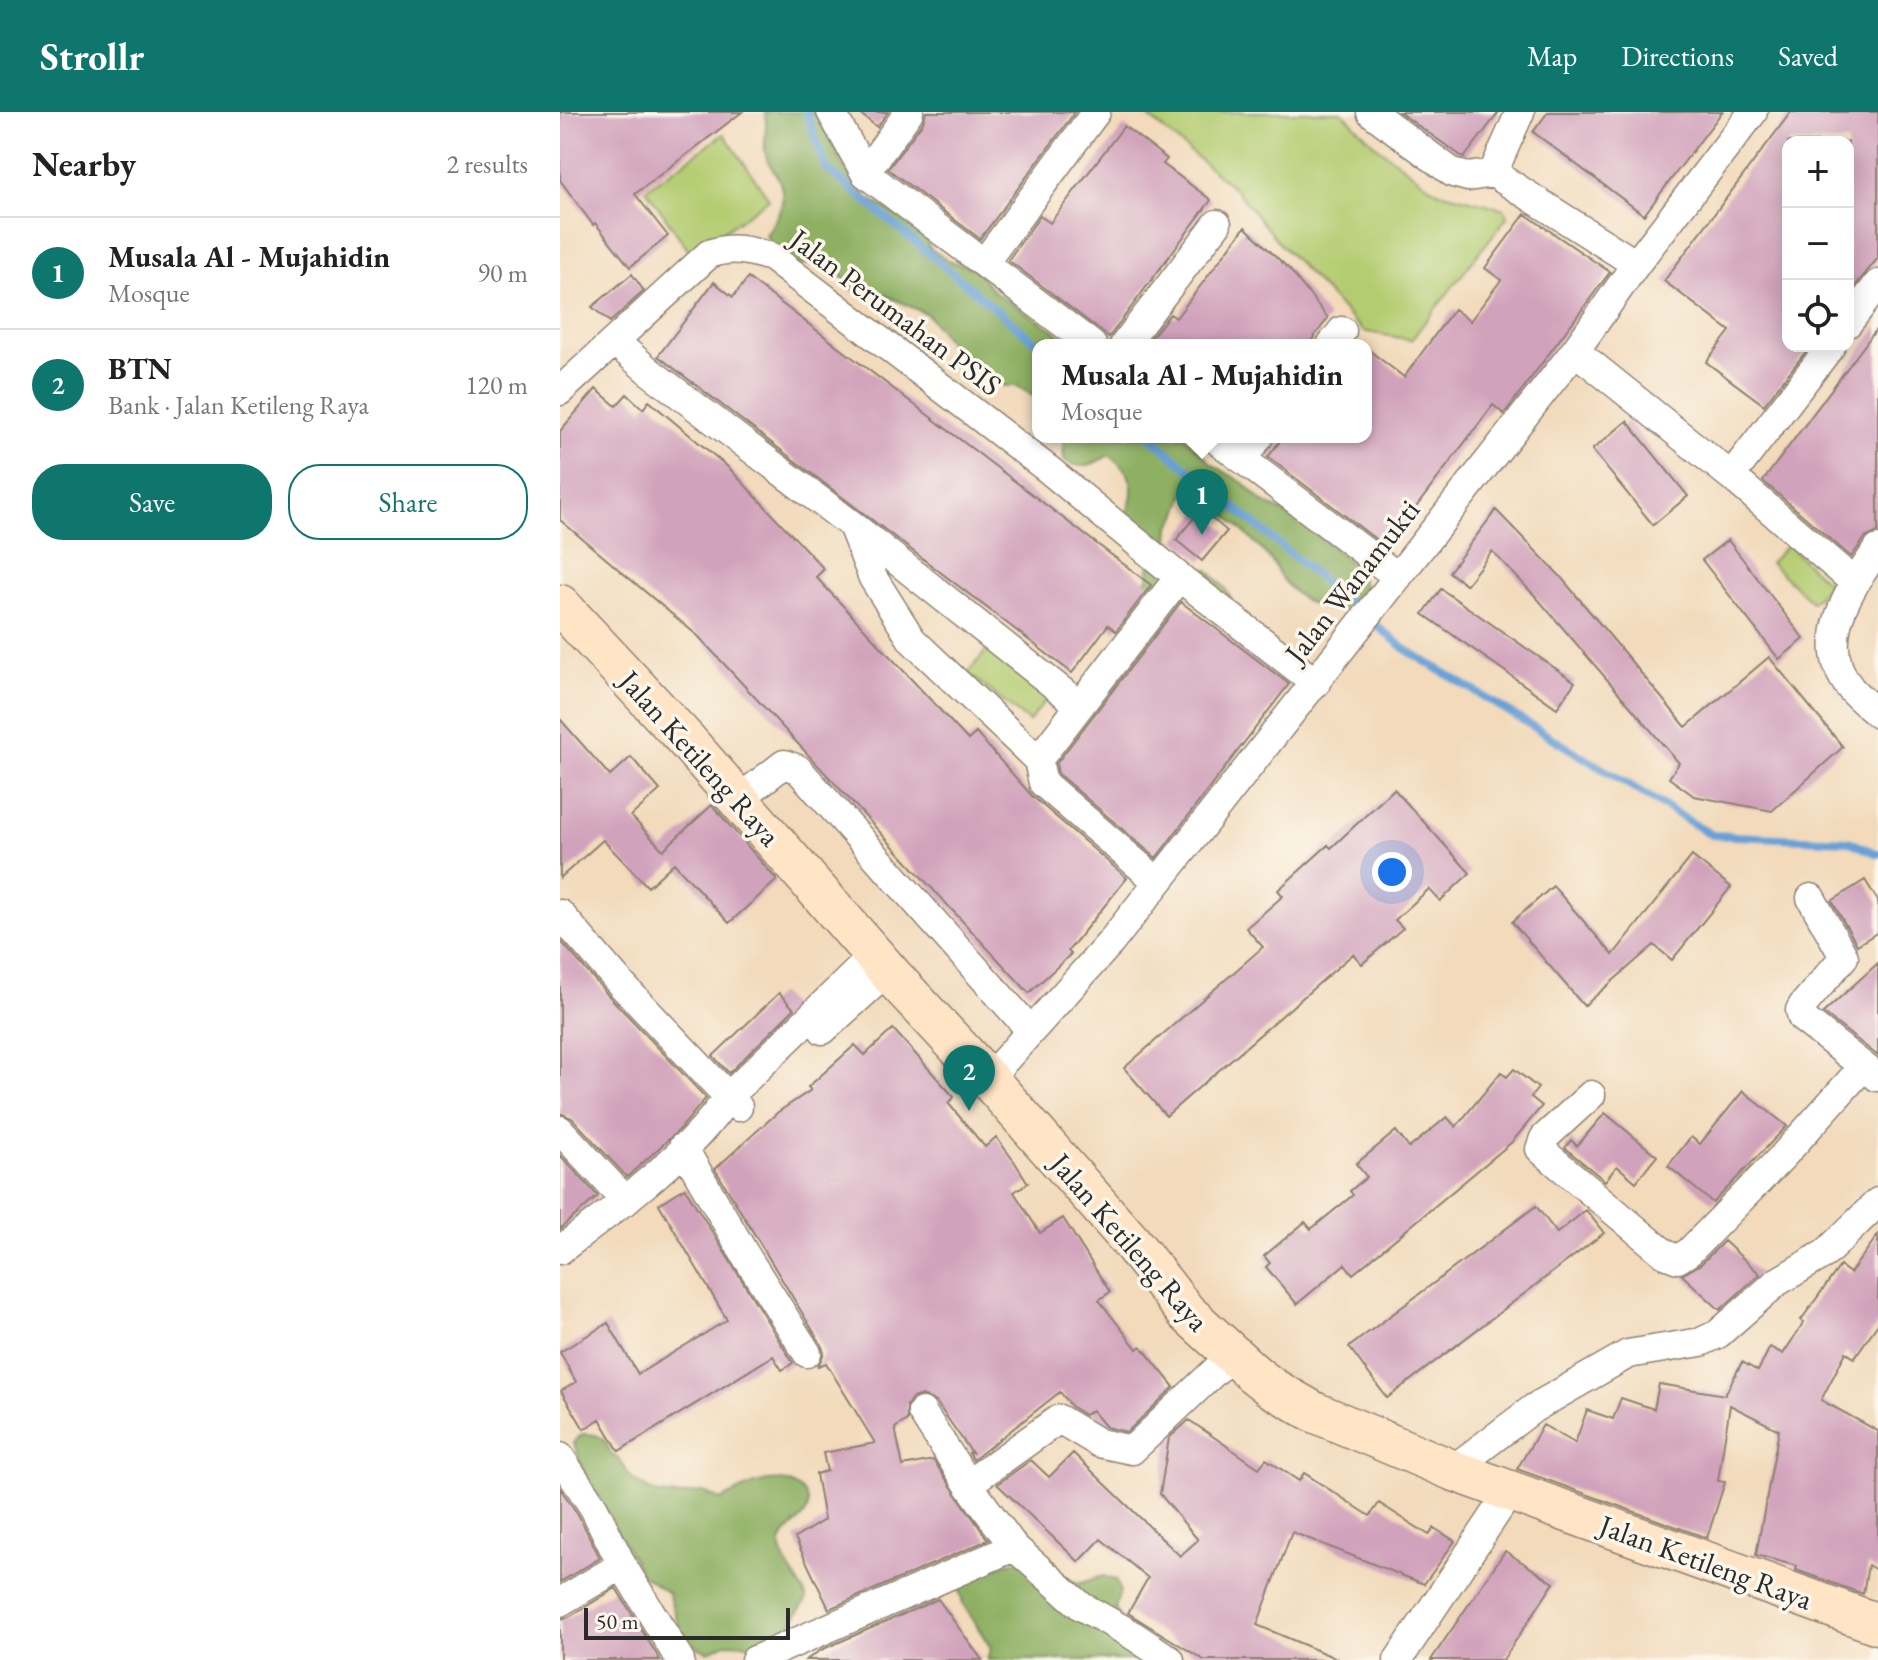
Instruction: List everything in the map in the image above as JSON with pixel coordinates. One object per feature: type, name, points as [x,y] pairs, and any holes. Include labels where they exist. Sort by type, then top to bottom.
[{"type":"main road","name":"Jalan Ketileng Raya","points":[[560,605],[739,799],[881,963],[988,1079],[1132,1243],[1186,1312],[1272,1388],[1314,1412],[1452,1470],[1878,1624]]},
{"type":"street","points":[[831,112],[865,173],[1084,339]]},
{"type":"street","points":[[865,173],[909,112]]},
{"type":"street","points":[[984,263],[1096,112]]},
{"type":"street","points":[[1371,112],[1453,173],[1468,177],[1493,173],[1636,264]]},
{"type":"street","points":[[1493,173],[1520,112]]},
{"type":"street","name":"Jalan Wanamukti","points":[[988,1079],[1111,942],[1322,676],[1575,351],[1636,264],[1753,112]]},
{"type":"street","points":[[1129,339],[1217,224]]},
{"type":"street","name":"Jalan Perumahan PSIS","points":[[560,391],[709,254],[726,248],[771,257],[1049,470],[1179,577],[1322,676]]},
{"type":"street","points":[[1854,315],[1878,284]]},
{"type":"street","points":[[615,342],[1078,704]]},
{"type":"street","points":[[1575,351],[1731,476],[1854,582]]},
{"type":"street","points":[[1731,476],[1826,352]]},
{"type":"street","points":[[1251,448],[1391,586]]},
{"type":"street","points":[[852,525],[873,578],[912,640],[1038,760],[1043,783],[1158,882]]},
{"type":"street","points":[[1878,549],[1854,582],[1834,629],[1835,659],[1850,687],[1878,714]]},
{"type":"street","points":[[1038,760],[1078,704],[1179,577]]},
{"type":"street","points":[[739,799],[784,764],[798,769],[1031,1031]]},
{"type":"street","points":[[1591,1095],[1544,1138],[1540,1149],[1665,1254],[1678,1259],[1689,1252],[1870,1072],[1806,1022],[1801,1014],[1803,1005],[1844,957],[1811,898]]},
{"type":"street","points":[[560,914],[619,982],[733,1102]]},
{"type":"street","points":[[560,1250],[626,1201],[881,963]]},
{"type":"street","points":[[560,1130],[626,1201]]},
{"type":"street","points":[[683,1147],[744,1253],[807,1353]]},
{"type":"street","points":[[1452,1470],[1534,1408],[1628,1354],[1701,1342],[1718,1334],[1777,1282],[1826,1253],[1878,1202]]},
{"type":"street","points":[[968,1484],[1059,1419],[1099,1443],[1132,1450],[1232,1355]]},
{"type":"street","points":[[922,1412],[968,1484],[1014,1547],[1081,1606],[1131,1634],[1166,1659]]},
{"type":"street","points":[[560,1457],[594,1508],[622,1565],[680,1660]]},
{"type":"street","points":[[1398,1660],[1510,1492]]},
{"type":"street","points":[[755,1660],[1014,1547]]},
{"type":"street","points":[[560,1602],[622,1565]]},
{"type":"green space","points":[[765,112],[835,112],[838,156],[868,198],[928,238],[932,250],[950,261],[975,269],[995,293],[1054,330],[1063,339],[1032,339],[1032,395],[1017,386],[1004,386],[982,371],[974,360],[951,345],[927,314],[881,293],[856,291],[846,285],[835,262],[798,265],[776,256],[766,235],[779,213],[782,191],[766,155]]},
{"type":"green space","points":[[1146,112],[1342,112],[1376,146],[1429,186],[1440,192],[1505,209],[1507,217],[1411,340],[1363,331],[1279,243],[1235,189]]},
{"type":"green space","points":[[724,134],[769,199],[691,254],[646,189]]},
{"type":"green space","points":[[1063,443],[1191,443],[1212,464],[1245,484],[1263,502],[1298,520],[1357,567],[1366,591],[1363,603],[1353,608],[1331,610],[1309,603],[1290,589],[1267,555],[1216,504],[1203,495],[1186,491],[1170,526],[1169,539],[1185,560],[1195,567],[1208,570],[1225,588],[1231,599],[1231,612],[1191,588],[1142,623],[1130,615],[1133,598],[1149,577],[1149,563],[1124,518],[1132,491],[1129,476],[1109,455],[1087,466],[1064,460]]},
{"type":"green space","points":[[1787,545],[1829,584],[1812,602],[1770,563]]},
{"type":"green space","points":[[991,645],[1051,693],[1029,722],[968,673]]},
{"type":"green space","points":[[582,1434],[601,1437],[607,1443],[610,1454],[620,1460],[630,1477],[658,1494],[677,1496],[703,1492],[721,1500],[768,1481],[788,1482],[797,1487],[807,1500],[807,1509],[784,1536],[781,1549],[807,1599],[785,1633],[760,1644],[725,1643],[708,1652],[697,1647],[680,1629],[668,1593],[641,1574],[582,1467],[574,1443]]},
{"type":"green space","points":[[1029,1557],[1078,1584],[1103,1576],[1116,1580],[1120,1591],[1115,1609],[1148,1660],[987,1660],[991,1648],[963,1604],[958,1585],[972,1574]]},
{"type":"building","points":[[560,112],[742,112],[635,194],[668,236],[630,267],[595,223],[593,225],[560,180]]},
{"type":"building","points":[[858,112],[888,112],[877,127]]},
{"type":"building","points":[[926,112],[1075,112],[980,239],[888,169],[923,122]]},
{"type":"building","points":[[1399,112],[1499,112],[1464,158]]},
{"type":"building","points":[[1548,112],[1722,112],[1644,215],[1533,132]]},
{"type":"building","points":[[1791,112],[1878,112],[1878,258],[1854,288],[1854,136],[1782,136],[1782,352],[1805,352],[1764,405],[1706,362],[1730,331],[1664,281]]},
{"type":"building","points":[[1124,126],[1167,159],[1163,164],[1211,200],[1109,337],[1008,260],[1040,216],[1050,223]]},
{"type":"building","points":[[1525,214],[1610,272],[1504,414],[1493,405],[1386,547],[1268,457],[1278,443],[1372,443],[1372,353],[1404,377],[1454,309],[1470,321],[1501,280],[1485,268]]},
{"type":"building","points":[[1245,227],[1289,269],[1328,318],[1312,339],[1150,339],[1170,314],[1176,318]]},
{"type":"building","points":[[632,274],[644,291],[610,322],[592,307]]},
{"type":"building","points":[[748,278],[1151,585],[1116,631],[1108,625],[1072,673],[658,356],[714,282],[733,297]]},
{"type":"building","points":[[1878,327],[1878,532],[1865,538],[1851,557],[1763,481]]},
{"type":"building","points":[[596,389],[616,406],[627,394],[643,409],[649,401],[729,468],[824,569],[816,577],[968,740],[976,733],[1032,796],[1127,878],[1068,951],[1071,954],[1029,993],[699,637],[560,520],[560,431]]},
{"type":"building","points":[[1627,421],[1688,496],[1653,525],[1592,450]]},
{"type":"building","points":[[1201,509],[1227,531],[1202,561],[1176,540]]},
{"type":"building","points":[[1496,510],[1560,576],[1686,727],[1769,657],[1843,747],[1772,811],[1694,796],[1669,778],[1679,763],[1537,598],[1492,551],[1466,585],[1449,572]]},
{"type":"building","points":[[1728,540],[1804,639],[1779,659],[1702,560]]},
{"type":"building","points":[[1441,589],[1575,682],[1557,708],[1423,614]]},
{"type":"building","points":[[1181,602],[1289,684],[1156,858],[1058,774],[1056,764]]},
{"type":"building","points":[[560,719],[610,776],[631,757],[660,790],[631,816],[663,850],[712,805],[777,880],[729,923],[674,863],[648,887],[603,840],[560,878]]},
{"type":"building","points":[[1394,789],[1470,873],[1440,901],[1429,889],[1395,920],[1403,928],[1362,964],[1353,954],[1166,1116],[1124,1068],[1263,947],[1246,928],[1283,896],[1278,890],[1328,845],[1331,848]]},
{"type":"building","points":[[1692,856],[1731,887],[1672,960],[1654,945],[1584,1006],[1512,922],[1553,886],[1613,955]]},
{"type":"building","points":[[1865,880],[1878,901],[1878,932],[1857,945],[1832,901]]},
{"type":"building","points":[[560,940],[706,1098],[681,1128],[627,1177],[572,1118],[560,1113]]},
{"type":"building","points":[[1878,963],[1878,1056],[1823,1013]]},
{"type":"building","points":[[779,993],[794,1009],[729,1073],[713,1056]]},
{"type":"building","points":[[893,1029],[954,1097],[948,1103],[985,1147],[996,1137],[1014,1161],[1028,1183],[1014,1192],[1040,1233],[1063,1218],[1110,1292],[1099,1300],[1137,1349],[1141,1346],[1174,1387],[1127,1432],[1106,1427],[1092,1410],[1085,1415],[1072,1407],[1060,1392],[973,1460],[969,1453],[972,1453],[936,1402],[922,1395],[912,1398],[907,1405],[907,1420],[895,1428],[903,1466],[933,1460],[988,1540],[829,1609],[795,1538],[824,1520],[816,1474],[827,1471],[823,1453],[875,1443],[826,1363],[818,1366],[824,1353],[821,1344],[715,1169],[778,1112],[811,1090],[808,1087],[855,1045],[865,1055]]},
{"type":"building","points":[[1514,1069],[1538,1088],[1531,1097],[1542,1106],[1512,1142],[1353,1274],[1345,1264],[1297,1304],[1266,1267],[1270,1263],[1264,1256],[1305,1222],[1311,1229],[1353,1195],[1350,1191],[1367,1177],[1356,1164],[1396,1131],[1409,1148],[1447,1117],[1456,1127],[1501,1072],[1507,1077]]},
{"type":"building","points":[[1743,1091],[1787,1126],[1713,1203],[1668,1166],[1691,1137],[1700,1144]]},
{"type":"building","points":[[1605,1113],[1657,1156],[1636,1182],[1617,1166],[1605,1181],[1565,1148],[1571,1140],[1577,1146]]},
{"type":"building","points":[[560,1155],[598,1196],[560,1229]]},
{"type":"building","points":[[685,1188],[793,1363],[782,1370],[773,1356],[619,1451],[600,1419],[584,1429],[561,1391],[576,1382],[560,1352],[608,1323],[638,1374],[727,1320],[659,1204]]},
{"type":"building","points":[[1536,1206],[1557,1233],[1586,1210],[1604,1233],[1387,1398],[1349,1347]]},
{"type":"building","points":[[1878,1235],[1878,1324],[1854,1358],[1846,1352],[1821,1400],[1878,1431],[1878,1571],[1868,1565],[1863,1594],[1796,1570],[1797,1566],[1756,1555],[1779,1430],[1730,1405],[1718,1481],[1725,1482],[1707,1538],[1517,1469],[1543,1425],[1575,1443],[1587,1410],[1613,1419],[1621,1398],[1654,1409],[1659,1384],[1725,1395],[1742,1362],[1758,1371],[1770,1347],[1783,1354],[1804,1322],[1801,1320],[1840,1266],[1850,1273]]},
{"type":"building","points":[[1724,1241],[1760,1274],[1720,1310],[1682,1275],[1701,1264]]},
{"type":"building","points":[[1189,1420],[1259,1468],[1266,1459],[1299,1481],[1304,1473],[1370,1516],[1379,1503],[1429,1535],[1434,1528],[1455,1541],[1424,1584],[1292,1532],[1257,1625],[1340,1660],[1204,1660],[1128,1613],[1148,1578],[1101,1539],[1079,1562],[997,1484],[1031,1460],[1049,1477],[1073,1453],[1180,1556],[1198,1540],[1160,1494],[1169,1438]]},
{"type":"building","points":[[560,1488],[579,1516],[600,1558],[560,1582]]},
{"type":"building","points":[[1505,1551],[1554,1583],[1503,1660],[1431,1660]]},
{"type":"building","points":[[616,1588],[660,1660],[560,1660],[560,1619],[569,1617]]},
{"type":"building","points":[[938,1599],[982,1660],[806,1660],[821,1650]]},
{"type":"waterway","points":[[806,112],[826,168],[1032,339]]},
{"type":"waterway","points":[[1157,443],[1405,649],[1712,835],[1848,841],[1878,854]]},
{"type":"place","name":"Musala Al - Mujahidin","points":[[1202,535]]},
{"type":"place","name":"BTN","points":[[969,1111]]}]
